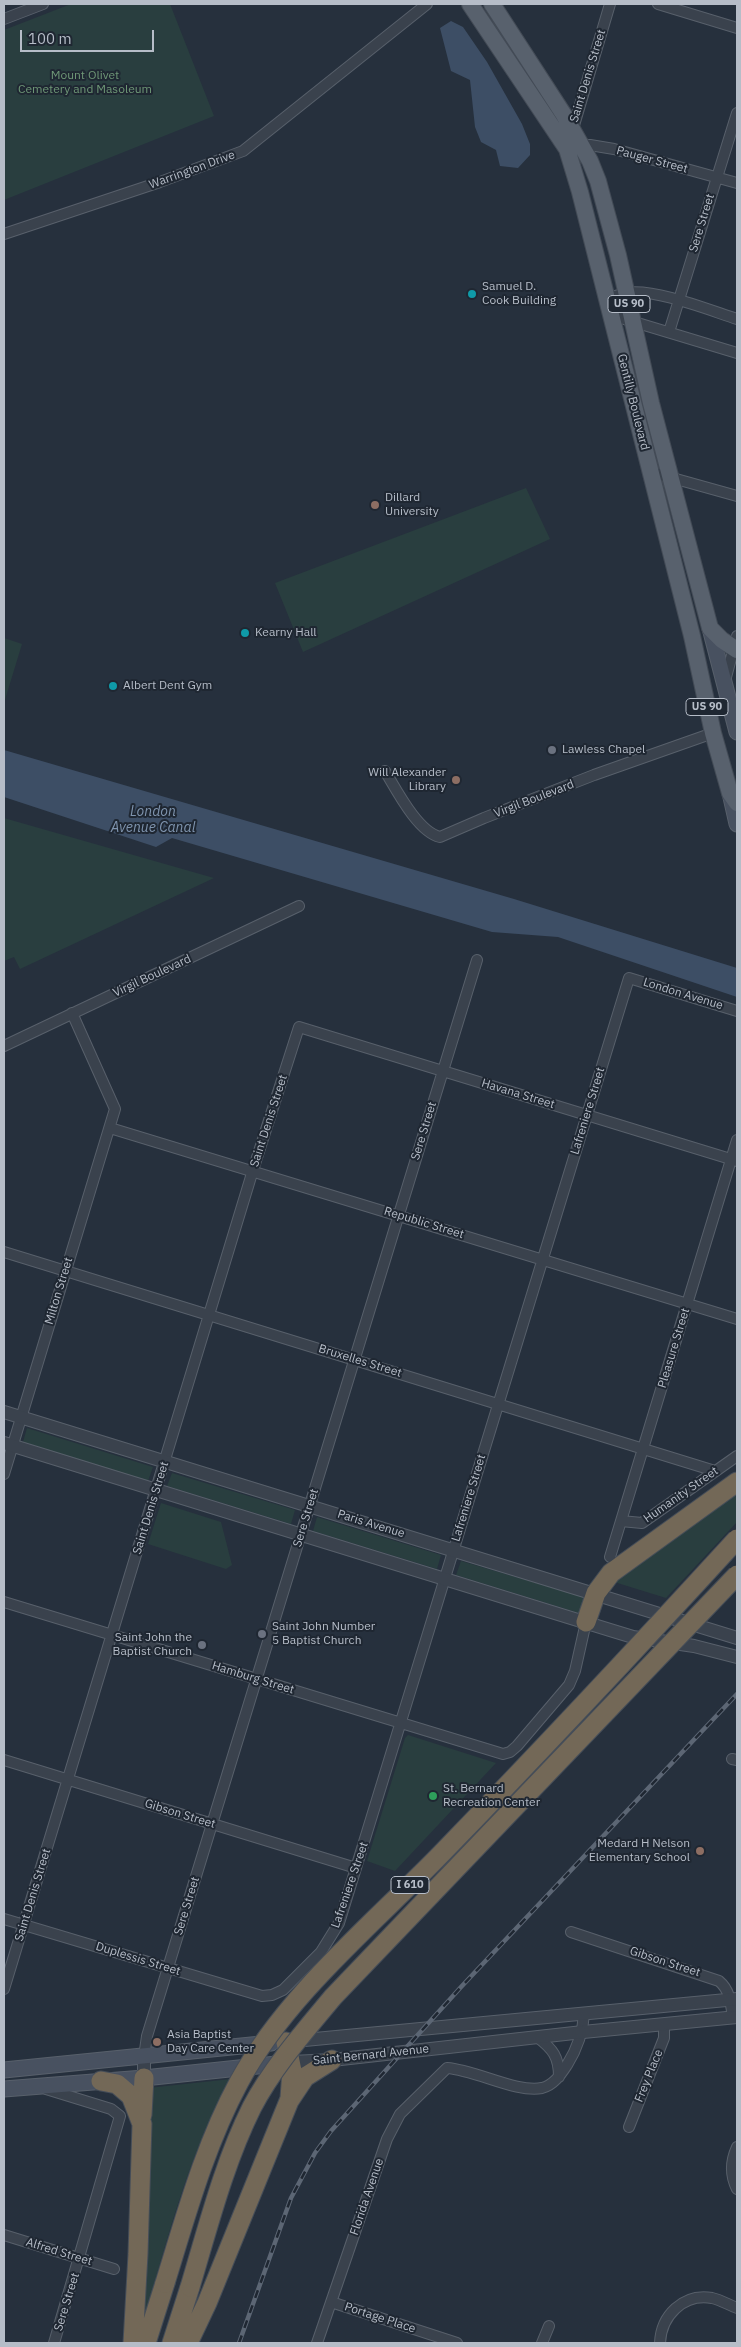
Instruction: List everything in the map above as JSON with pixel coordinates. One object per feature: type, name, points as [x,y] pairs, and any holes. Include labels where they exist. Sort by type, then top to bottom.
[{"type":"highway","points":[[586,1622],[596,1593],[618,1568],[737,1482]]},
{"type":"highway","name":"I 610","points":[[146,2343],[194,2187],[217,2127],[240,2080],[268,2038],[303,1994],[442,1853],[737,1539]]},
{"type":"highway","name":"I 610","points":[[172,2343],[217,2199],[245,2124],[268,2080],[333,1997],[737,1575]]},
{"type":"highway","points":[[188,2343],[207,2303],[289,2101],[292,2088],[292,2062],[286,2042]]},
{"type":"highway","points":[[289,2101],[306,2077],[332,2060]]},
{"type":"highway","points":[[133,2343],[144,2078]]},
{"type":"highway","points":[[101,2081],[117,2084],[131,2096],[142,2124]]},
{"type":"main road","name":"Gentilly Boulevard","points":[[470,4],[598,181],[671,477],[737,732]]},
{"type":"main road","name":"Gentilly Boulevard","points":[[492,4],[572,129],[574,147],[609,307],[692,636],[713,733],[734,798],[737,824]]},
{"type":"main road","points":[[710,628],[736,645]]},
{"type":"main road","name":"Saint Bernard Avenue","points":[[4,2070],[286,2042]]},
{"type":"main road","name":"Saint Bernard Avenue","points":[[4,2089],[144,2078],[292,2062]]},
{"type":"street","points":[[4,19],[44,4]]},
{"type":"street","name":"Warrington Drive","points":[[4,234],[160,182],[243,151],[427,4]]},
{"type":"street","name":"Saint Denis Street","points":[[572,129],[610,4]]},
{"type":"street","points":[[658,4],[737,28]]},
{"type":"street","name":"Sere Street","points":[[669,332],[737,113]]},
{"type":"street","name":"Pauger Street","points":[[574,147],[590,145],[614,149],[737,183]]},
{"type":"street","points":[[737,319],[678,300],[639,293],[626,293],[609,307],[633,322],[737,353]]},
{"type":"street","points":[[651,472],[737,496]]},
{"type":"street","points":[[724,682],[736,645]]},
{"type":"street","name":"Virgil Boulevard","points":[[386,771],[403,800],[429,833],[440,838],[484,818],[713,733]]},
{"type":"street","name":"Virgil Boulevard","points":[[4,1046],[300,906]]},
{"type":"street","name":"Sere Street","points":[[144,2078],[144,2056],[147,2036],[477,960]]},
{"type":"street","name":"London Avenue","points":[[629,978],[737,1011]]},
{"type":"street","name":"Lafreniere Street","points":[[272,1995],[283,1990],[322,1952],[339,1923],[629,978]]},
{"type":"street","name":"Milton Street","points":[[4,1474],[8,1444],[21,1417],[115,1109],[72,1013]]},
{"type":"street","name":"Saint Denis Street","points":[[4,1989],[253,1170],[299,1027]]},
{"type":"street","name":"Havana Street","points":[[299,1027],[734,1160]]},
{"type":"street","name":"Republic Street","points":[[110,1128],[737,1319]]},
{"type":"street","name":"Pleasure Street","points":[[610,1557],[642,1448],[734,1160],[737,1140]]},
{"type":"street","name":"Bruxelles Street","points":[[4,1252],[715,1471]]},
{"type":"street","name":"Paris Avenue","points":[[4,1412],[737,1638]]},
{"type":"street","points":[[8,1444],[634,1637],[694,1646],[737,1657]]},
{"type":"street","name":"Humanity Street","points":[[621,1521],[642,1523],[737,1456]]},
{"type":"street","name":"Hamburg Street","points":[[4,1602],[503,1754],[510,1752],[516,1746],[569,1685],[575,1671],[586,1622]]},
{"type":"street","name":"Gibson Street","points":[[4,1760],[356,1868]]},
{"type":"street","name":"Duplessis Street","points":[[4,1919],[248,1993],[262,1996],[272,1995]]},
{"type":"street","name":"Gibson Street","points":[[571,1932],[714,1978],[723,1985],[734,1999],[735,2018]]},
{"type":"street","name":"Saint Bernard Avenue","points":[[286,2042],[734,1999]]},
{"type":"street","points":[[559,2078],[576,2050],[583,2032],[584,2014]]},
{"type":"street","name":"Saint Bernard Avenue","points":[[292,2062],[332,2060],[583,2032],[735,2018]]},
{"type":"street","name":"Frey Place","points":[[629,2127],[664,2038],[664,2024]]},
{"type":"street","points":[[537,2037],[554,2051],[559,2065],[559,2078]]},
{"type":"street","name":"Florida Avenue","points":[[317,2343],[394,2125],[409,2104],[447,2068],[465,2071],[522,2087],[533,2088],[548,2086],[559,2078]]},
{"type":"street","name":"Sere Street","points":[[38,2086],[111,2109],[120,2116],[80,2259],[54,2343]]},
{"type":"street","points":[[737,2147],[732,2164],[732,2176],[737,2189]]},
{"type":"street","name":"Alfred Street","points":[[4,2235],[114,2269]]},
{"type":"street","points":[[660,2343],[666,2320],[676,2308],[689,2300],[711,2298],[737,2308]]},
{"type":"street","name":"Portage Place","points":[[331,2302],[456,2343]]},
{"type":"street","points":[[542,2343],[549,2326]]},
{"type":"green space","name":"Mount Olivet Cemetery and Masoleum","points":[[71,4],[170,4],[214,116],[4,200],[4,30]]},
{"type":"green space","points":[[526,488],[550,539],[303,652],[275,583]]},
{"type":"green space","points":[[4,638],[22,644],[4,703]]},
{"type":"green space","points":[[4,818],[214,878],[20,969],[14,957],[4,961]]},
{"type":"green space","points":[[27,1428],[153,1467],[148,1481],[23,1442]]},
{"type":"green space","points":[[172,1473],[295,1510],[291,1524],[167,1486]]},
{"type":"green space","points":[[737,1487],[737,1522],[666,1598],[611,1581]]},
{"type":"green space","points":[[161,1503],[221,1522],[232,1565],[226,1569],[148,1544]]},
{"type":"green space","points":[[317,1517],[441,1555],[437,1569],[313,1531]]},
{"type":"green space","points":[[461,1561],[587,1598],[582,1614],[456,1575]]},
{"type":"green space","points":[[408,1735],[496,1763],[395,1871],[367,1861],[405,1738]]},
{"type":"green space","points":[[231,2079],[203,2135],[181,2194],[145,2315],[139,2314],[148,2088]]},
{"type":"water","points":[[451,21],[463,27],[487,62],[522,124],[530,144],[530,155],[518,168],[500,166],[496,150],[481,142],[475,127],[470,80],[451,71],[440,28]]},
{"type":"water","name":"London Avenue Canal","points":[[4,750],[514,899],[737,968],[737,997],[558,937],[492,932],[172,838],[156,847],[4,797]]},
{"type":"railway","points":[[239,2343],[291,2198],[315,2153],[331,2131],[461,1987],[737,1694]]},
{"type":"place","name":"Samuel D. Cook Building","points":[[472,294]]},
{"type":"place","name":"Dillard University","points":[[375,505]]},
{"type":"place","name":"Kearny Hall","points":[[245,633]]},
{"type":"place","name":"Albert Dent Gym","points":[[113,686]]},
{"type":"place","name":"Lawless Chapel","points":[[552,750]]},
{"type":"place","name":"Will Alexander Library","points":[[456,780]]},
{"type":"place","name":"Saint John Number 5 Baptist Church","points":[[262,1634]]},
{"type":"place","name":"Saint John the Baptist Church","points":[[202,1645]]},
{"type":"place","name":"St. Bernard Recreation Center","points":[[433,1796]]},
{"type":"place","name":"Medard H Nelson Elementary School","points":[[700,1851]]},
{"type":"place","name":"Asia Baptist Day Care Center","points":[[157,2042]]}]
